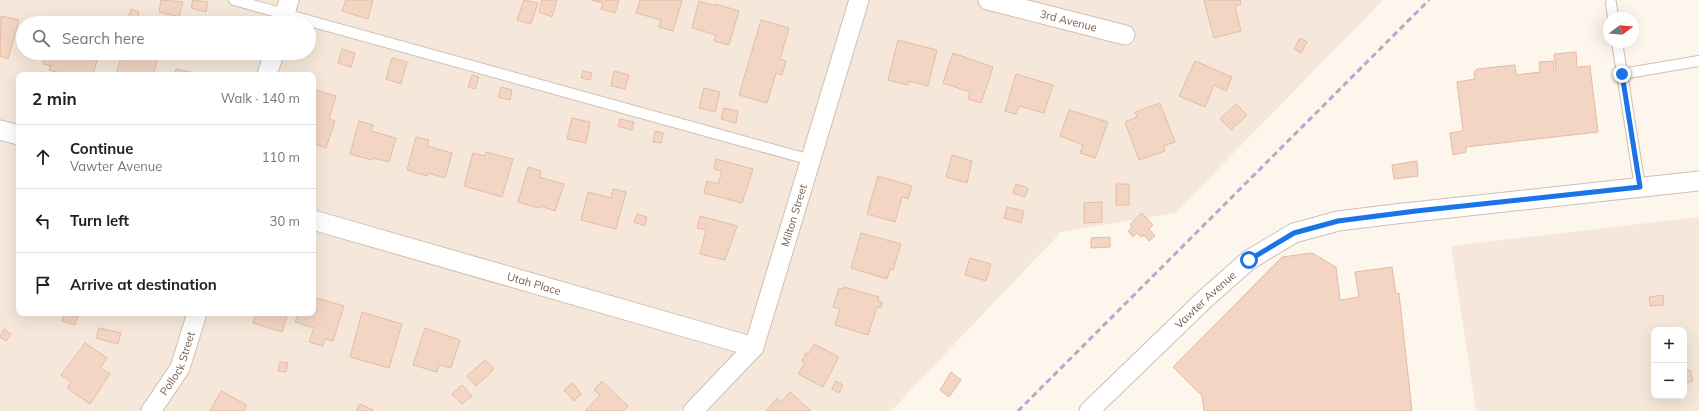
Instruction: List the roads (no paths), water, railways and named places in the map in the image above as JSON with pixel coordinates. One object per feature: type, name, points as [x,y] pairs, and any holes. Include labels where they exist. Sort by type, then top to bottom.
[{"type":"street","name":"Milton Street","points":[[693,411],[754,347],[859,0]]},
{"type":"street","name":"3rd Avenue","points":[[988,0],[1125,35]]},
{"type":"street","points":[[268,72],[272,60]]},
{"type":"street","points":[[0,130],[16,134]]},
{"type":"street","name":"Vawter Avenue","points":[[1089,411],[1206,298],[1249,260],[1294,233],[1338,221],[1388,214],[1699,181]]},
{"type":"street","name":"Utah Place","points":[[316,221],[754,347]]},
{"type":"street","name":"Pollock Street","points":[[151,411],[180,368],[196,316]]},
{"type":"lane","points":[[234,0],[299,16]]},
{"type":"lane","points":[[1611,3],[1612,12]]},
{"type":"lane","points":[[316,21],[811,160]]},
{"type":"lane","points":[[1618,48],[1640,187]]},
{"type":"lane","points":[[1622,74],[1699,61]]},
{"type":"railway","points":[[1018,411],[1429,0]]}]
